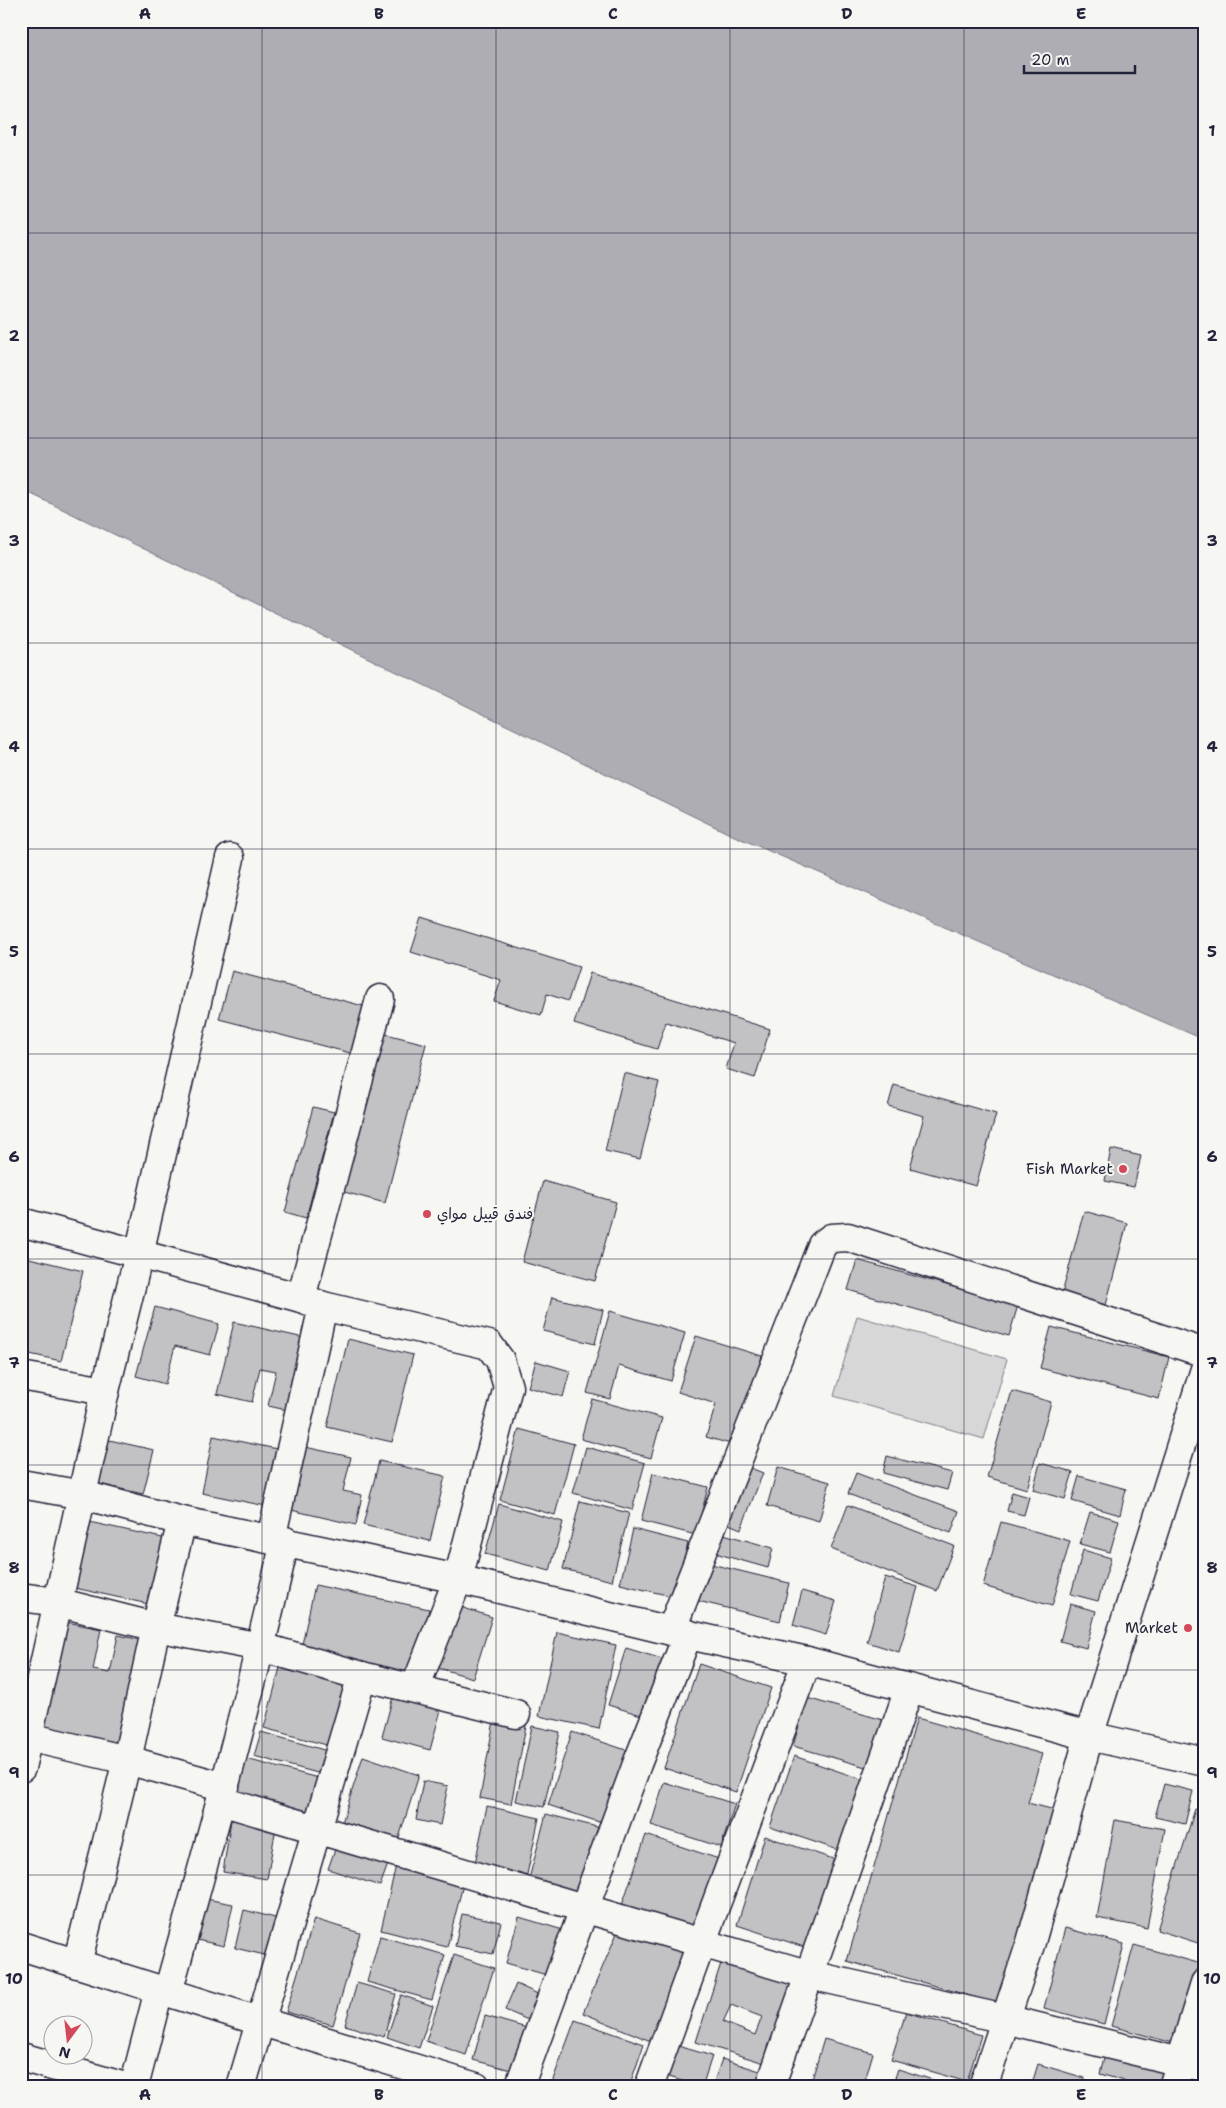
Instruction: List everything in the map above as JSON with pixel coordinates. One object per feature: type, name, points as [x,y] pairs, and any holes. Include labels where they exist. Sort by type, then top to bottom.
[{"type":"street","points":[[230,858],[139,1254],[105,1391],[24,1753],[128,1760],[316,1829],[701,1944],[810,1975],[1005,2019],[1193,2065]]},
{"type":"street","points":[[134,2087],[223,1794],[261,1647],[312,1302],[380,999]]},
{"type":"street","points":[[21,1222],[312,1302],[489,1345],[500,1360],[508,1387],[458,1579],[415,1688]]},
{"type":"street","points":[[519,2087],[584,1909],[679,1632],[822,1245],[832,1238],[848,1237],[1205,1353]]},
{"type":"street","points":[[983,2087],[1031,1942],[1089,1736],[1199,1403],[1205,1368]]},
{"type":"street","points":[[21,1376],[105,1391]]},
{"type":"street","points":[[21,1484],[83,1495],[182,1521],[458,1579],[807,1661],[1089,1736],[1205,1762]]},
{"type":"street","points":[[77,1964],[128,1760],[156,1626],[182,1521]]},
{"type":"street","points":[[21,1596],[57,1602],[156,1626],[261,1647],[362,1676],[516,1714]]},
{"type":"street","points":[[649,2087],[807,1661]]},
{"type":"street","points":[[241,2087],[362,1676]]},
{"type":"street","points":[[770,2087],[909,1689]]},
{"type":"street","points":[[21,1946],[476,2087]]},
{"type":"street","points":[[1173,2087],[1193,2065],[1205,1983]]},
{"type":"street","points":[[21,2057],[125,2087]]},
{"type":"shaded area","points":[[21,21],[1205,21],[1205,1040],[732,835],[21,489]]},
{"type":"shaded area","points":[[857,1316],[1007,1359],[984,1439],[834,1396]]},
{"type":"building","points":[[422,918],[579,967],[568,1001],[547,994],[541,1015],[494,1001],[501,980],[411,952]]},
{"type":"building","points":[[232,971],[367,1007],[354,1054],[219,1019]]},
{"type":"building","points":[[590,973],[770,1029],[755,1078],[726,1069],[734,1043],[666,1022],[657,1049],[574,1024]]},
{"type":"building","points":[[378,1032],[426,1044],[385,1203],[337,1190]]},
{"type":"building","points":[[624,1073],[659,1082],[640,1159],[605,1151]]},
{"type":"building","points":[[894,1085],[996,1114],[976,1186],[910,1168],[924,1116],[888,1106]]},
{"type":"building","points":[[313,1107],[334,1112],[306,1218],[285,1212]]},
{"type":"building","name":"Fish Market","points":[[1111,1149],[1141,1156],[1134,1187],[1105,1181]]},
{"type":"building","points":[[543,1181],[616,1202],[595,1281],[522,1262]]},
{"type":"building","points":[[1084,1211],[1127,1223],[1106,1305],[1062,1294]]},
{"type":"building","points":[[21,1256],[83,1271],[61,1361],[21,1352]]},
{"type":"building","points":[[857,1260],[1018,1305],[1009,1336],[848,1290]]},
{"type":"building","points":[[552,1297],[603,1310],[595,1344],[543,1331]]},
{"type":"building","points":[[155,1307],[219,1324],[210,1355],[175,1346],[165,1384],[136,1376]]},
{"type":"building","points":[[610,1311],[685,1333],[671,1381],[619,1366],[610,1399],[587,1393]]},
{"type":"building","points":[[234,1322],[304,1338],[287,1410],[268,1406],[276,1371],[260,1368],[252,1402],[217,1394]]},
{"type":"building","points":[[1051,1327],[1169,1357],[1159,1399],[1040,1368]]},
{"type":"building","points":[[696,1336],[762,1356],[734,1445],[706,1437],[716,1404],[678,1392]]},
{"type":"building","points":[[348,1339],[413,1355],[392,1442],[327,1427]]},
{"type":"building","points":[[536,1361],[570,1371],[563,1397],[528,1387]]},
{"type":"building","points":[[1012,1391],[1051,1402],[1027,1489],[987,1477]]},
{"type":"building","points":[[592,1399],[662,1418],[651,1458],[581,1439]]},
{"type":"building","points":[[519,1429],[574,1444],[555,1515],[500,1500]]},
{"type":"building","points":[[213,1436],[277,1449],[266,1506],[202,1493]]},
{"type":"building","points":[[105,1439],[154,1450],[143,1494],[95,1483]]},
{"type":"building","points":[[305,1447],[351,1457],[343,1491],[362,1495],[356,1525],[291,1510]]},
{"type":"building","points":[[586,1447],[645,1463],[632,1510],[573,1493]]},
{"type":"building","points":[[887,1456],[952,1473],[947,1490],[883,1473]]},
{"type":"building","points":[[379,1461],[445,1476],[430,1541],[363,1525]]},
{"type":"building","points":[[1040,1463],[1073,1472],[1065,1499],[1033,1490]]},
{"type":"building","points":[[748,1467],[763,1473],[741,1529],[726,1523]]},
{"type":"building","points":[[778,1467],[830,1482],[819,1521],[767,1506]]},
{"type":"building","points":[[653,1473],[708,1487],[696,1535],[641,1521]]},
{"type":"building","points":[[856,1473],[959,1511],[951,1533],[848,1494]]},
{"type":"building","points":[[1079,1476],[1126,1489],[1120,1515],[1072,1501]]},
{"type":"building","points":[[1012,1492],[1029,1497],[1024,1515],[1007,1511]]},
{"type":"building","points":[[580,1501],[629,1513],[612,1581],[563,1569]]},
{"type":"building","points":[[499,1504],[563,1522],[550,1571],[485,1554]]},
{"type":"building","points":[[848,1505],[954,1546],[937,1591],[831,1549]]},
{"type":"building","points":[[1090,1512],[1119,1520],[1110,1552],[1080,1544]]},
{"type":"building","points":[[89,1522],[167,1539],[153,1605],[75,1588]]},
{"type":"building","points":[[1001,1522],[1070,1541],[1052,1606],[983,1586]]},
{"type":"building","points":[[633,1529],[688,1543],[675,1597],[620,1584]]},
{"type":"building","points":[[720,1533],[773,1548],[768,1568],[715,1553]]},
{"type":"building","points":[[1083,1550],[1111,1558],[1098,1601],[1071,1594]]},
{"type":"building","points":[[707,1563],[789,1583],[780,1621],[698,1601]]},
{"type":"building","points":[[885,1577],[918,1587],[899,1652],[867,1642]]},
{"type":"building","points":[[315,1585],[429,1609],[415,1674],[301,1649]]},
{"type":"building","points":[[802,1591],[836,1601],[826,1635],[793,1625]]},
{"type":"building","points":[[451,1604],[492,1617],[473,1678],[432,1666]]},
{"type":"building","points":[[1070,1604],[1096,1611],[1086,1648],[1060,1641]]},
{"type":"building","points":[[57,1620],[101,1629],[93,1670],[110,1673],[118,1635],[141,1640],[120,1743],[35,1726]]},
{"type":"building","points":[[557,1632],[616,1645],[599,1729],[539,1716]]},
{"type":"building","points":[[626,1648],[669,1661],[651,1718],[608,1705]]},
{"type":"building","points":[[281,1664],[351,1683],[334,1747],[264,1728]]},
{"type":"building","points":[[699,1664],[771,1688],[736,1792],[664,1768]]},
{"type":"building","points":[[394,1693],[442,1706],[430,1750],[382,1737]]},
{"type":"building","points":[[807,1698],[890,1722],[876,1770],[793,1746]]},
{"type":"building","points":[[495,1715],[527,1721],[511,1804],[480,1798]]},
{"type":"building","points":[[917,1718],[1042,1754],[1028,1803],[1055,1810],[999,2004],[847,1961]]},
{"type":"building","points":[[532,1726],[560,1732],[544,1807],[516,1801]]},
{"type":"building","points":[[261,1732],[331,1752],[325,1775],[254,1756]]},
{"type":"building","points":[[572,1732],[629,1751],[605,1824],[548,1805]]},
{"type":"building","points":[[363,1756],[419,1775],[396,1847],[340,1829]]},
{"type":"building","points":[[794,1756],[867,1781],[844,1852],[770,1827]]},
{"type":"building","points":[[246,1759],[322,1779],[311,1818],[236,1798]]},
{"type":"building","points":[[423,1781],[448,1786],[440,1825],[416,1820]]},
{"type":"building","points":[[664,1782],[735,1804],[721,1847],[651,1825]]},
{"type":"building","points":[[1164,1784],[1193,1791],[1185,1824],[1155,1817]]},
{"type":"building","points":[[487,1806],[539,1818],[526,1879],[474,1868]]},
{"type":"building","points":[[1195,1809],[1205,1812],[1205,1920],[1198,1943],[1157,1930]]},
{"type":"building","points":[[546,1814],[605,1829],[587,1898],[528,1883]]},
{"type":"building","points":[[231,1820],[276,1827],[267,1879],[223,1872]]},
{"type":"building","points":[[1115,1820],[1165,1829],[1147,1928],[1097,1918]]},
{"type":"building","points":[[646,1835],[725,1861],[701,1934],[621,1908]]},
{"type":"building","points":[[765,1836],[836,1860],[807,1948],[737,1925]]},
{"type":"building","points":[[339,1838],[391,1856],[380,1886],[328,1869]]},
{"type":"building","points":[[397,1861],[465,1877],[447,1947],[381,1930]]},
{"type":"building","points":[[206,1899],[233,1904],[224,1946],[197,1940]]},
{"type":"building","points":[[244,1910],[283,1920],[273,1957],[235,1948]]},
{"type":"building","points":[[462,1914],[501,1922],[493,1954],[455,1946]]},
{"type":"building","points":[[519,1917],[563,1930],[550,1976],[506,1963]]},
{"type":"building","points":[[314,1919],[360,1933],[333,2025],[286,2012]]},
{"type":"building","points":[[620,1926],[689,1955],[653,2042],[583,2013]]},
{"type":"building","points":[[1065,1928],[1124,1944],[1104,2024],[1044,2008]]},
{"type":"building","points":[[380,1936],[445,1955],[432,2000],[367,1982]]},
{"type":"building","points":[[1134,1945],[1205,1965],[1205,1987],[1188,2047],[1111,2026]]},
{"type":"building","points":[[454,1955],[494,1968],[466,2055],[426,2041]]},
{"type":"building","points":[[723,1957],[797,1980],[771,2065],[696,2042]],"holes":[[[731,2005],[762,2017],[755,2035],[723,2022]]]},
{"type":"building","points":[[357,1983],[396,1994],[384,2037],[345,2025]]},
{"type":"building","points":[[516,1984],[540,1995],[528,2020],[505,2010]]},
{"type":"building","points":[[401,1995],[433,2006],[419,2048],[387,2037]]},
{"type":"building","points":[[906,2012],[981,2035],[967,2082],[891,2060]]},
{"type":"building","points":[[485,2016],[527,2028],[515,2071],[473,2060]]},
{"type":"building","points":[[575,2020],[644,2044],[629,2087],[556,2087],[551,2085]]},
{"type":"building","points":[[1205,2033],[1205,2054],[1199,2052]]},
{"type":"building","points":[[824,2039],[873,2053],[863,2087],[810,2086]]},
{"type":"building","points":[[1109,2039],[1177,2057],[1169,2087],[1145,2087],[1100,2074]]},
{"type":"building","points":[[675,2045],[712,2056],[702,2087],[666,2076]]},
{"type":"building","points":[[722,2059],[763,2072],[758,2087],[712,2087]]},
{"type":"building","points":[[1038,2064],[1085,2078],[1083,2087],[1031,2087]]},
{"type":"building","points":[[898,2069],[955,2087],[892,2087]]},
{"type":"place","name":"Fish Market","points":[[1123,1169]]},
{"type":"place","name":"فندق قييل مواي","points":[[427,1214]]},
{"type":"place","name":"Market","points":[[1188,1628]]}]
